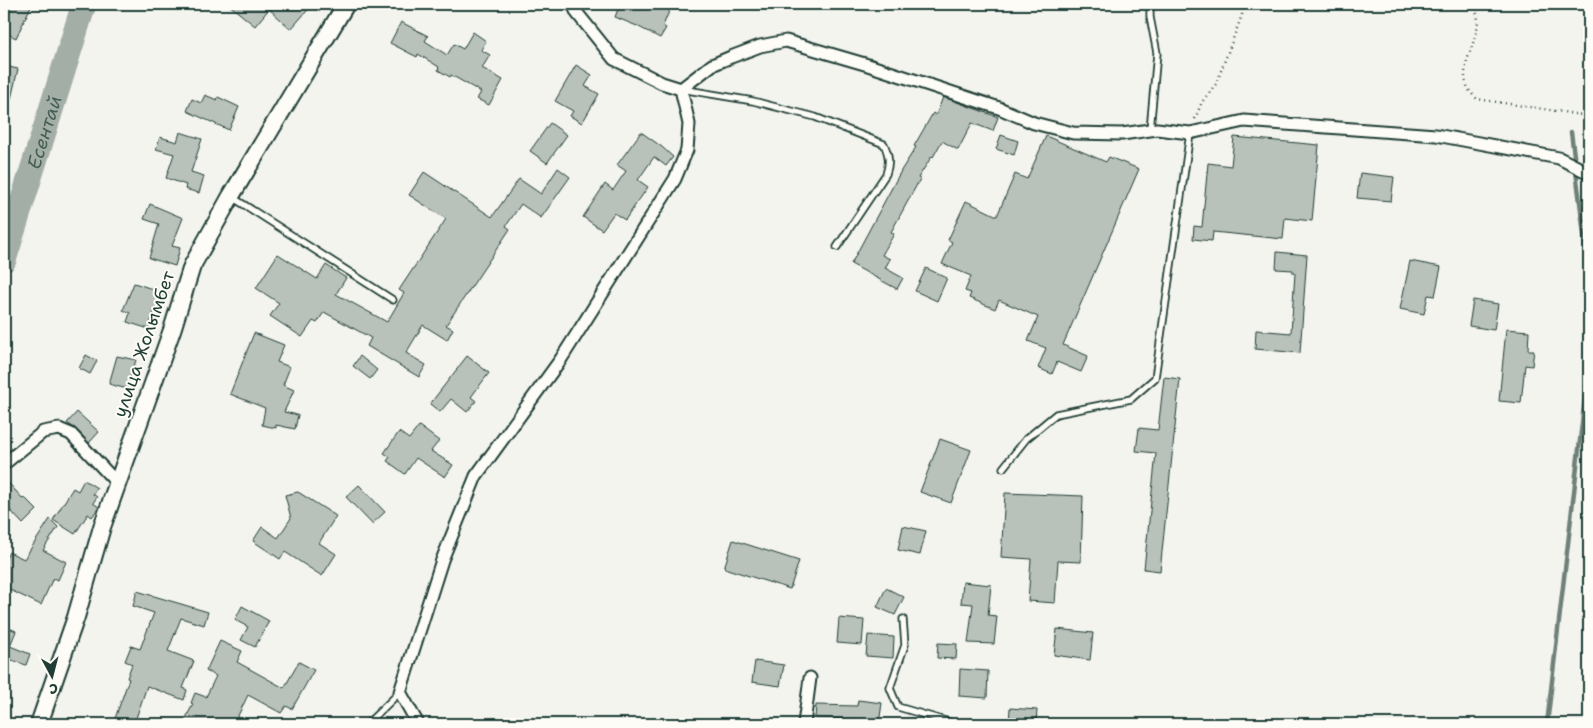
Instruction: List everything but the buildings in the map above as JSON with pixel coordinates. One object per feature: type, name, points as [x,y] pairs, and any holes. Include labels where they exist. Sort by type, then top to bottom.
[{"type":"street","name":"улица Жолымбет","points":[[39,724],[76,617],[102,527],[172,330],[192,266],[231,196],[346,4]]},
{"type":"street","points":[[573,4],[577,14],[614,59],[662,83],[681,89]]},
{"type":"street","points":[[681,89],[712,65],[725,59],[760,46],[786,41],[868,65],[990,105],[1034,123],[1073,132],[1122,134],[1157,129],[1190,133],[1244,121],[1436,135],[1559,158],[1589,174]]},
{"type":"street","points":[[418,724],[400,692],[442,560],[476,476],[561,359],[676,179],[687,150],[689,124],[681,89]]},
{"type":"street","points":[[4,464],[43,432],[58,429],[71,434],[117,483]]},
{"type":"street","points":[[804,724],[810,678]]},
{"type":"lane","points":[[1150,4],[1150,17],[1157,53],[1150,130]]},
{"type":"lane","points":[[681,89],[753,101],[816,117],[884,144],[888,153],[889,164],[886,174],[837,247]]},
{"type":"lane","points":[[1003,468],[1026,439],[1056,414],[1131,398],[1154,378],[1190,133]]},
{"type":"lane","points":[[231,196],[393,300]]},
{"type":"lane","points":[[903,619],[905,645],[890,688],[898,707],[956,724]]},
{"type":"lane","points":[[366,724],[400,692]]},
{"type":"path","points":[[1190,133],[1202,102],[1216,84],[1242,15],[1243,4]]},
{"type":"path","points":[[1472,4],[1476,9],[1478,25],[1465,67],[1469,89],[1477,99],[1589,116]]},
{"type":"waterway","name":"Есентай","points":[[4,260],[84,4]]},
{"type":"waterway","points":[[1571,132],[1588,265],[1589,288]]},
{"type":"waterway","points":[[1547,724],[1589,363]]}]
